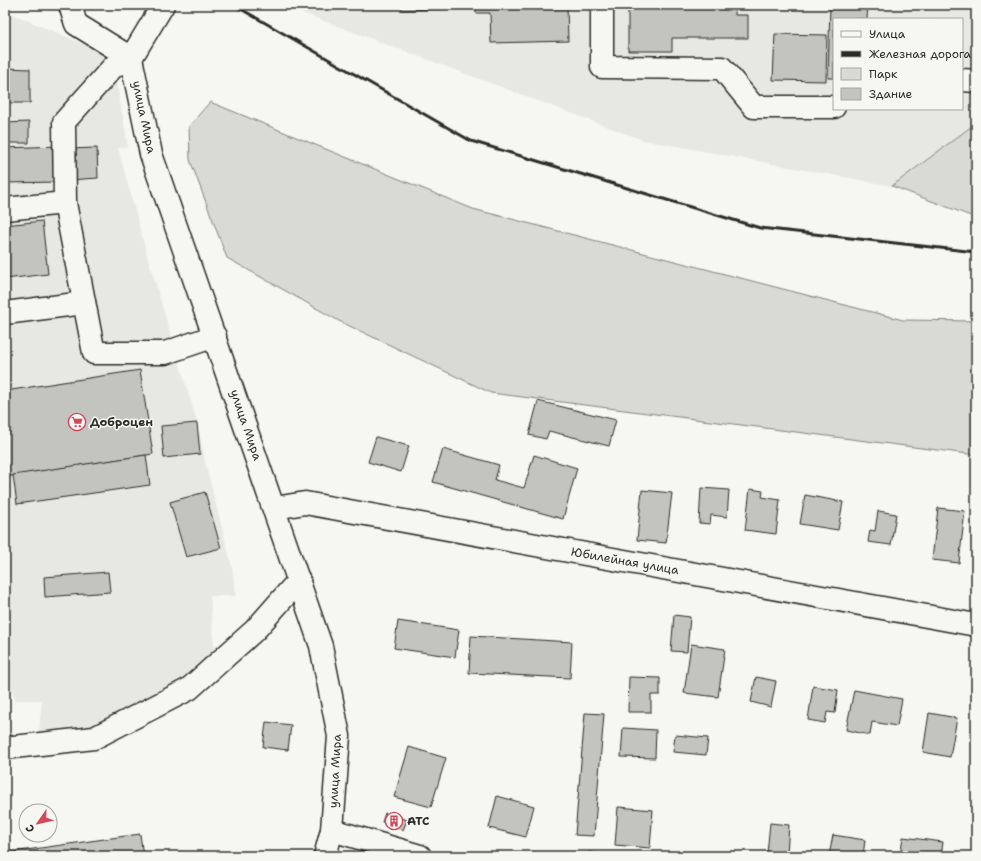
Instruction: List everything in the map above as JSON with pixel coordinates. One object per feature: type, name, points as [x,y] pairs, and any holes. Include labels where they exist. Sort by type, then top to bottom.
[{"type":"street","points":[[70,5],[76,24],[131,58]]},
{"type":"street","points":[[162,5],[131,58],[114,66],[64,122],[65,203],[94,353],[165,353],[215,336]]},
{"type":"street","points":[[602,5],[602,67],[722,68],[754,107],[833,107]]},
{"type":"street","name":"улица Мира","points":[[131,58],[151,154],[321,646],[339,736],[332,830],[325,856]]},
{"type":"street","points":[[963,80],[976,81]]},
{"type":"street","points":[[5,209],[65,203]]},
{"type":"street","points":[[5,313],[84,303]]},
{"type":"street","name":"Юбилейная улица","points":[[274,508],[305,503],[976,625]]},
{"type":"street","points":[[5,748],[94,738],[189,689],[255,630],[299,580]]},
{"type":"street","points":[[332,830],[420,856]]},
{"type":"shaded area","points":[[297,5],[976,5],[976,123],[892,186],[643,140],[297,11]]},
{"type":"shaded area","points":[[5,11],[112,56],[128,147],[118,148],[149,262],[197,422],[207,470],[232,567],[236,596],[210,596],[215,661],[106,725],[39,732],[42,700],[15,700],[5,666]]},
{"type":"green space","points":[[210,102],[473,209],[903,320],[976,321],[976,455],[491,393],[339,321],[227,258],[190,160],[189,126]]},
{"type":"green space","points":[[976,123],[976,218],[892,186]]},
{"type":"building","points":[[401,5],[471,5],[471,8],[402,10]]},
{"type":"building","points":[[476,5],[567,5],[568,41],[491,43],[490,13],[476,13]]},
{"type":"building","points":[[628,5],[735,5],[735,15],[748,15],[748,38],[672,38],[672,51],[628,51]]},
{"type":"building","points":[[830,5],[868,5],[867,18],[833,18],[833,78],[828,78]]},
{"type":"building","points":[[775,34],[827,35],[826,81],[773,80]]},
{"type":"building","points":[[5,68],[30,69],[30,103],[5,103]]},
{"type":"building","points":[[29,122],[29,143],[5,143],[5,123]]},
{"type":"building","points":[[59,146],[59,182],[5,183],[5,148]]},
{"type":"building","points":[[97,148],[98,178],[69,180],[68,149]]},
{"type":"building","points":[[42,221],[48,274],[5,279],[5,225]]},
{"type":"building","name":"Доброцен","points":[[140,370],[153,454],[5,477],[5,391]]},
{"type":"building","points":[[538,401],[616,420],[609,446],[549,431],[546,439],[529,435]]},
{"type":"building","points":[[197,423],[200,454],[164,458],[161,426]]},
{"type":"building","points":[[376,437],[409,446],[401,472],[368,462]]},
{"type":"building","points":[[443,449],[499,465],[495,480],[524,488],[534,455],[577,468],[563,519],[433,482]]},
{"type":"building","points":[[146,455],[150,485],[17,504],[13,475]]},
{"type":"building","points":[[701,488],[729,490],[727,517],[711,515],[710,524],[699,523]]},
{"type":"building","points":[[750,489],[763,491],[762,497],[780,500],[776,534],[745,530]]},
{"type":"building","points":[[642,490],[672,493],[666,543],[637,540]]},
{"type":"building","points":[[205,492],[221,548],[186,557],[170,502]]},
{"type":"building","points":[[805,495],[843,502],[838,530],[800,524]]},
{"type":"building","points":[[938,508],[965,511],[959,563],[932,560]]},
{"type":"building","points":[[878,511],[896,514],[891,545],[868,542],[870,530],[875,531]]},
{"type":"building","points":[[108,572],[110,592],[45,597],[44,577]]},
{"type":"building","points":[[674,615],[690,617],[687,652],[671,651]]},
{"type":"building","points":[[398,621],[459,630],[455,657],[394,648]]},
{"type":"building","points":[[471,636],[572,642],[570,678],[469,673]]},
{"type":"building","points":[[691,644],[725,649],[718,697],[684,693]]},
{"type":"building","points":[[629,677],[660,678],[660,695],[651,695],[651,712],[628,712]]},
{"type":"building","points":[[756,677],[776,681],[771,707],[751,702]]},
{"type":"building","points":[[813,686],[838,690],[835,713],[827,712],[825,723],[808,720]]},
{"type":"building","points":[[854,690],[902,699],[897,726],[872,722],[870,735],[846,730]]},
{"type":"building","points":[[585,713],[604,714],[594,836],[575,835]]},
{"type":"building","points":[[929,713],[957,718],[950,757],[923,752]]},
{"type":"building","points":[[266,722],[291,725],[288,750],[263,747]]},
{"type":"building","points":[[623,728],[656,730],[655,758],[621,757]]},
{"type":"building","points":[[675,735],[708,738],[706,755],[673,752]]},
{"type":"building","points":[[409,747],[446,758],[431,807],[394,797]]},
{"type":"building","points":[[497,796],[534,806],[526,837],[489,828]]},
{"type":"building","points":[[618,807],[653,810],[650,848],[615,845]]},
{"type":"building","name":"АТС","points":[[385,813],[407,820],[403,830],[382,822]]},
{"type":"building","points":[[770,823],[789,825],[787,854],[767,853]]},
{"type":"building","points":[[140,834],[143,856],[6,856],[5,853]]},
{"type":"building","points":[[833,835],[865,840],[863,856],[829,856]]},
{"type":"building","points":[[903,837],[943,842],[941,856],[900,856]]},
{"type":"building","points":[[974,847],[976,848],[976,856],[972,856]]},
{"type":"building","points":[[589,852],[606,855],[606,856],[588,856]]},
{"type":"railway","points":[[234,5],[471,141],[760,228],[976,252]]},
{"type":"place","name":"Доброцен","points":[[77,422]]},
{"type":"place","name":"АТС","points":[[394,821]]}]
